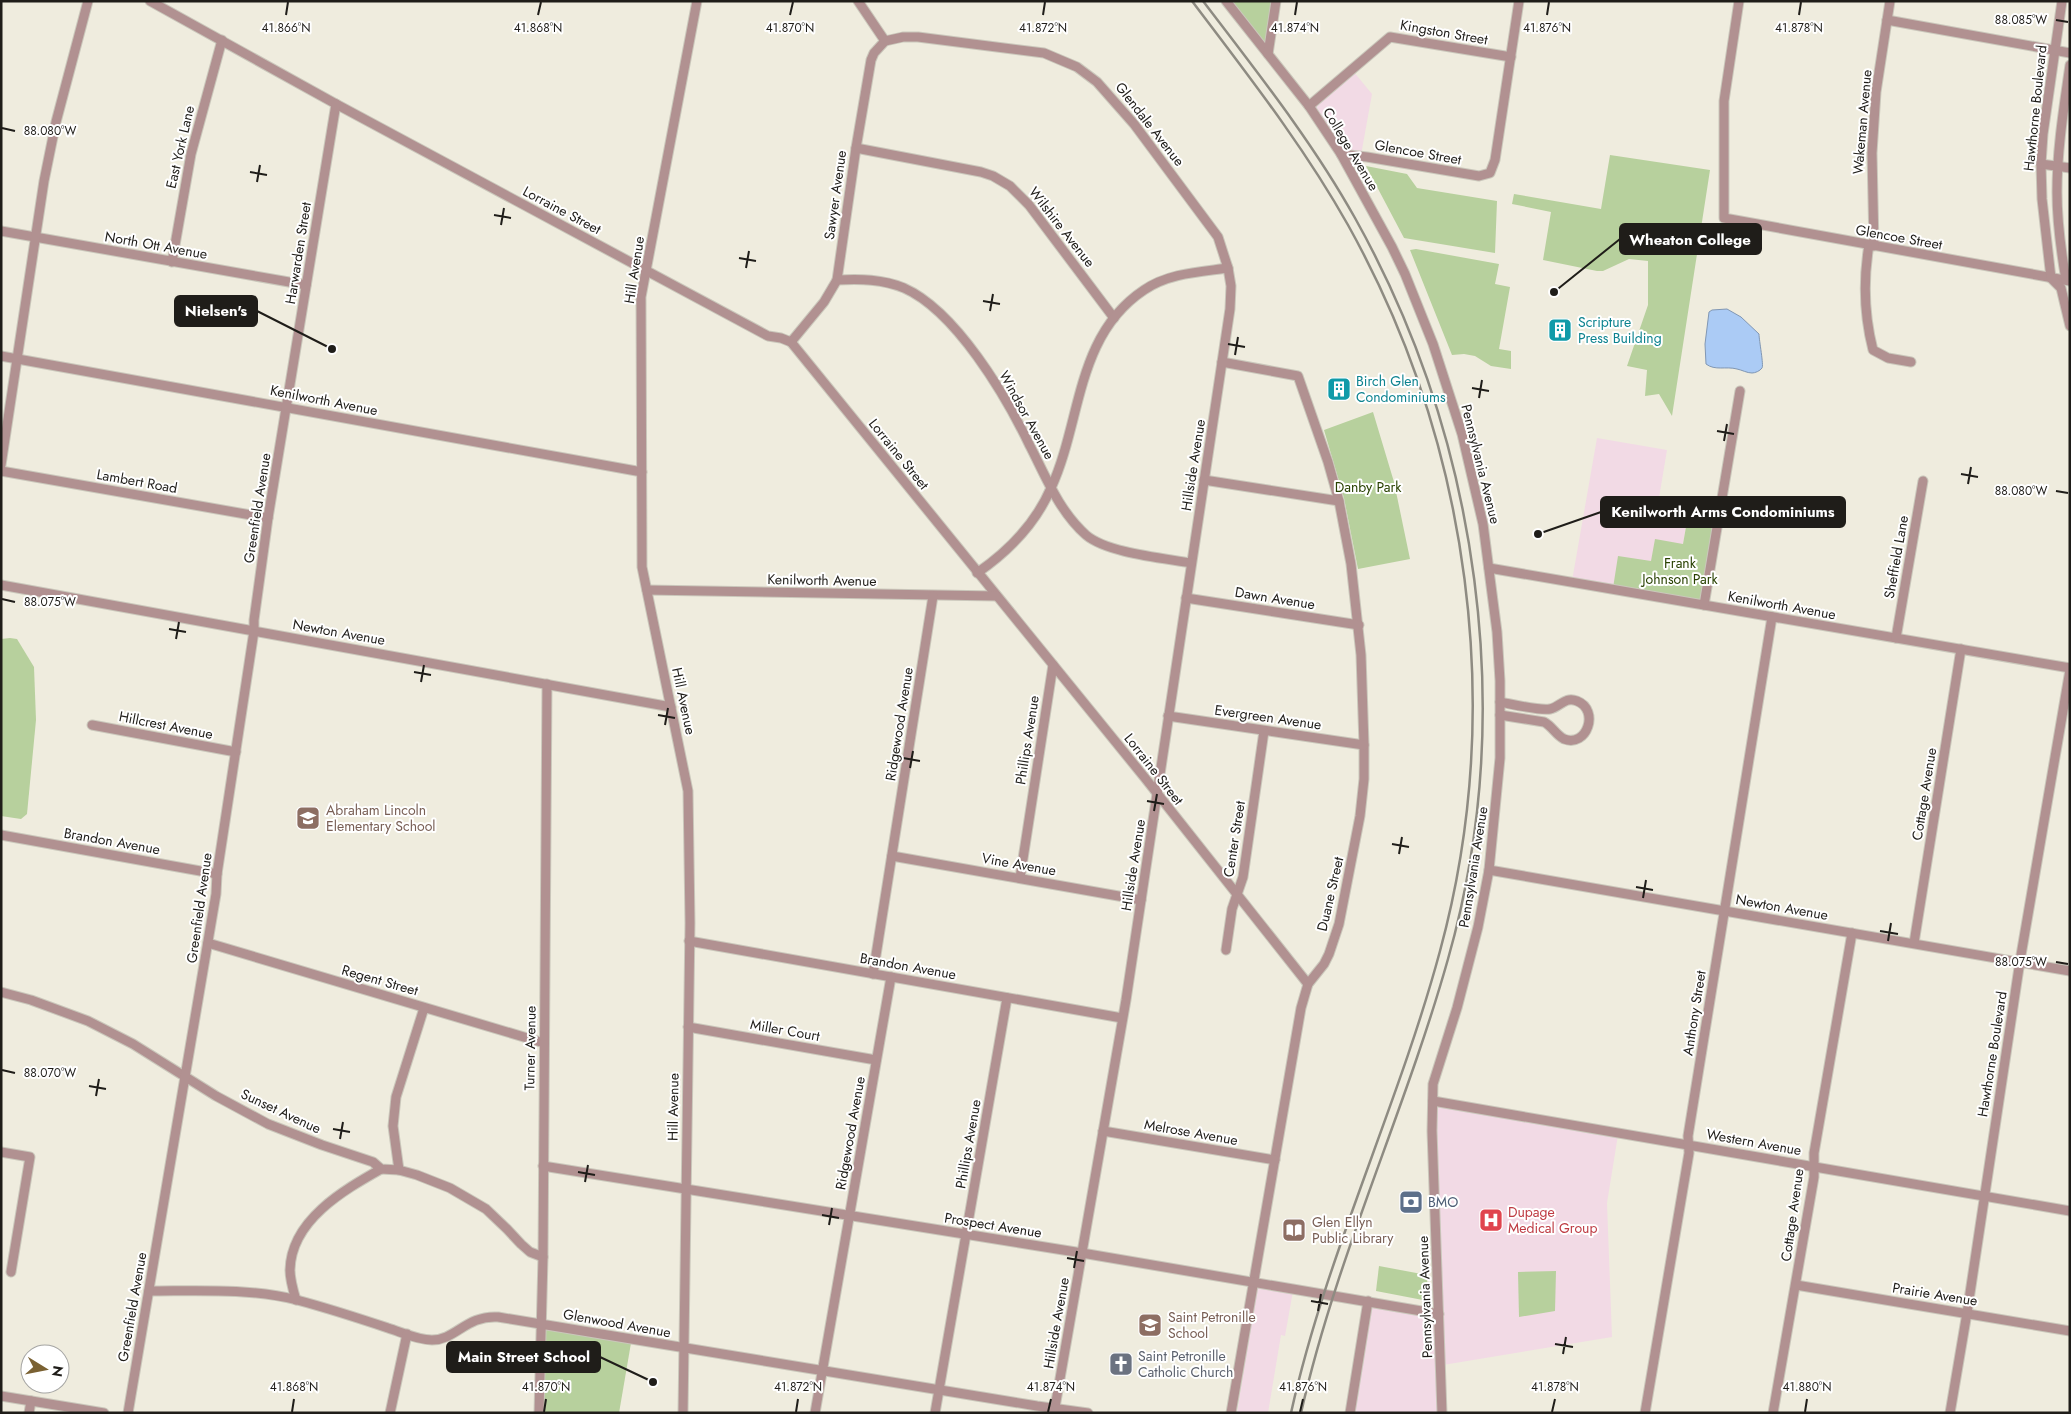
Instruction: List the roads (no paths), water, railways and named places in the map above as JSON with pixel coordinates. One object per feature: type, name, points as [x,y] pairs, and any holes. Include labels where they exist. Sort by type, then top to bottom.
[{"type":"street","points":[[1,465],[38,216],[54,132],[88,1]]},
{"type":"street","name":"Lorraine Street","points":[[150,1],[647,272],[768,336],[790,342],[1145,778],[1157,797],[1308,984]]},
{"type":"street","name":"Hill Avenue","points":[[683,1413],[689,942],[688,791],[642,567],[642,297],[698,1]]},
{"type":"street","points":[[858,1],[885,41]]},
{"type":"street","name":"College Avenue","points":[[1226,1],[1309,106],[1341,154],[1392,247],[1428,327]]},
{"type":"street","points":[[1268,54],[1276,1]]},
{"type":"street","points":[[1510,58],[1519,1]]},
{"type":"street","name":"Glencoe Street","points":[[1739,1],[1724,101],[1724,218],[2068,281]]},
{"type":"street","name":"Wakeman Avenue","points":[[1874,246],[1872,153],[1876,92],[1890,1]]},
{"type":"street","name":"Hawthorne Boulevard","points":[[2051,278],[2043,220],[2041,164],[2045,118],[2062,1]]},
{"type":"street","points":[[1887,20],[2070,53]]},
{"type":"street","name":"Glendale Avenue","points":[[885,41],[904,37],[918,37],[1035,52],[1055,57],[1077,67],[1098,82],[1116,101],[1211,226],[1223,249],[1228,268],[1231,297],[1228,320]]},
{"type":"street","name":"Kingston Street","points":[[1309,106],[1390,37],[1510,58]]},
{"type":"street","name":"East York Lane","points":[[172,262],[195,138],[222,40]]},
{"type":"street","name":"Sawyer Avenue","points":[[790,342],[824,302],[838,280],[856,148],[871,60],[874,53],[885,41]]},
{"type":"street","name":"Glencoe Street","points":[[1341,154],[1366,156],[1479,176],[1490,173],[1495,160],[1510,58]]},
{"type":"street","points":[[2068,281],[2059,226],[2057,192],[2058,166],[2070,65]]},
{"type":"street","name":"Harwarden Street","points":[[286,406],[336,104]]},
{"type":"street","name":"Wilshire Avenue","points":[[856,148],[981,172],[1003,182],[1029,205],[1114,318]]},
{"type":"street","points":[[2041,164],[2070,168]]},
{"type":"street","name":"North Ott Avenue","points":[[1,231],[306,285]]},
{"type":"street","points":[[1874,246],[1869,245],[1864,287],[1873,350],[1888,358],[1911,362]]},
{"type":"street","points":[[977,573],[999,558],[1019,539],[1051,489],[1070,433],[1085,374],[1097,344],[1114,318],[1144,290],[1165,280],[1188,274],[1228,268]]},
{"type":"street","points":[[2051,278],[2061,288],[2070,326]]},
{"type":"street","name":"Windsor Avenue","points":[[838,280],[866,279],[905,289],[933,307],[951,324],[985,369],[1011,410],[1051,489],[1077,524],[1095,541],[1114,548],[1191,563]]},
{"type":"street","name":"Hillside Avenue","points":[[1055,1410],[1142,900],[1228,320]]},
{"type":"street","name":"Pennsylvania Avenue","points":[[1428,327],[1468,456],[1483,524],[1497,632],[1500,702],[1497,800],[1489,870],[1464,984],[1433,1084],[1442,1413]]},
{"type":"street","name":"Kenilworth Avenue","points":[[1,356],[286,406],[642,472]]},
{"type":"street","name":"Duane Street","points":[[1222,362],[1298,376],[1321,439],[1339,501],[1351,564],[1359,625],[1364,745],[1364,779],[1360,816],[1339,924],[1329,954],[1308,984],[1301,1008],[1231,1413]]},
{"type":"street","points":[[1704,606],[1740,391]]},
{"type":"street","name":"Greenfield Avenue","points":[[128,1413],[216,894],[217,874],[254,631],[268,518],[286,406]]},
{"type":"street","name":"Lambert Road","points":[[1,471],[268,518]]},
{"type":"street","points":[[1204,480],[1339,501]]},
{"type":"street","name":"Sheffield Lane","points":[[1896,638],[1923,481]]},
{"type":"street","name":"Kenilworth Avenue","points":[[1489,568],[2070,669]]},
{"type":"street","name":"Newton Avenue","points":[[1,585],[671,707]]},
{"type":"street","name":"Kenilworth Avenue","points":[[647,590],[996,596]]},
{"type":"street","name":"Ridgewood Avenue","points":[[872,974],[933,596]]},
{"type":"street","name":"Dawn Avenue","points":[[1186,598],[1359,625]]},
{"type":"street","name":"Anthony Street","points":[[1645,1413],[1772,617]]},
{"type":"street","name":"Cottage Avenue","points":[[1914,943],[1961,649]]},
{"type":"street","name":"Phillips Avenue","points":[[1020,878],[1053,665]]},
{"type":"street","name":"Hawthorne Boulevard","points":[[1950,1413],[2020,962],[2070,669]]},
{"type":"street","name":"Turner Avenue","points":[[539,1413],[543,1257],[542,1166],[547,684]]},
{"type":"street","points":[[1500,702],[1550,709],[1568,699],[1577,700],[1584,705],[1589,713],[1590,722],[1580,738],[1572,740],[1563,738],[1551,725],[1544,722],[1500,715]]},
{"type":"street","name":"Evergreen Avenue","points":[[1168,716],[1364,745]]},
{"type":"street","name":"Hillcrest Avenue","points":[[92,725],[236,752]]},
{"type":"street","name":"Center Street","points":[[1226,950],[1232,909],[1243,877],[1264,731]]},
{"type":"street","name":"Brandon Avenue","points":[[1,835],[217,874]]},
{"type":"street","name":"Vine Avenue","points":[[892,856],[1142,900]]},
{"type":"street","name":"Newton Avenue","points":[[1489,870],[2070,971]]},
{"type":"street","name":"Cottage Avenue","points":[[1774,1413],[1814,1177],[1813,1166],[1852,933]]},
{"type":"street","name":"Brandon Avenue","points":[[689,942],[1122,1018]]},
{"type":"street","name":"Regent Street","points":[[208,943],[544,1043]]},
{"type":"street","name":"Ridgewood Avenue","points":[[816,1413],[891,977]]},
{"type":"street","name":"Sunset Avenue","points":[[1,992],[32,1000],[88,1021],[133,1044],[185,1077],[268,1124],[322,1146],[373,1162],[381,1169],[399,1170],[450,1188],[474,1201],[496,1218],[526,1248],[543,1257]]},
{"type":"street","name":"Phillips Avenue","points":[[935,1413],[1007,998]]},
{"type":"street","points":[[399,1170],[393,1126],[396,1097],[424,1008]]},
{"type":"street","name":"Miller Court","points":[[688,1027],[876,1060]]},
{"type":"street","name":"Western Avenue","points":[[1433,1102],[1688,1144],[2070,1211]]},
{"type":"street","name":"Melrose Avenue","points":[[1103,1131],[1275,1160]]},
{"type":"street","points":[[1,1152],[30,1157],[11,1272]]},
{"type":"street","name":"Prospect Avenue","points":[[542,1166],[1082,1253],[1439,1314]]},
{"type":"street","points":[[296,1300],[290,1276],[290,1264],[296,1241],[311,1220],[336,1196],[381,1169]]},
{"type":"street","name":"Prairie Avenue","points":[[1796,1285],[2070,1331]]},
{"type":"street","name":"Glenwood Avenue","points":[[149,1291],[222,1292],[296,1300],[432,1340],[446,1337],[467,1323],[486,1317],[498,1317],[1055,1410],[1088,1413]]},
{"type":"street","points":[[1350,1413],[1368,1301]]},
{"type":"street","points":[[390,1413],[407,1334]]},
{"type":"street","points":[[1,1396],[104,1413]]},
{"type":"street","points":[[29,1413],[31,1400]]},
{"type":"water","points":[[1727,309],[1741,317],[1759,334],[1762,366],[1757,372],[1750,373],[1733,368],[1717,368],[1706,364],[1705,344],[1709,312]]},
{"type":"railway","points":[[1192,1],[1274,110],[1331,195],[1390,309],[1423,397],[1448,487],[1464,579],[1472,672],[1471,766],[1460,859],[1440,951],[1404,1067],[1323,1296],[1291,1413]]},
{"type":"railway","points":[[1203,1],[1283,107],[1321,162],[1355,218],[1397,303],[1432,393],[1457,485],[1474,580],[1482,675],[1480,771],[1469,866],[1448,959],[1412,1073],[1333,1298],[1301,1413]]},
{"type":"place","name":"Wheaton College","points":[[1554,292]]},
{"type":"place","name":"Scripture Press Building","points":[[1560,330]]},
{"type":"place","name":"Nielsen's","points":[[332,349]]},
{"type":"place","name":"Birch Glen Condominiums","points":[[1339,389]]},
{"type":"place","name":"Kenilworth Arms Condominiums","points":[[1538,534]]},
{"type":"place","name":"Abraham Lincoln Elementary School","points":[[308,818]]},
{"type":"place","name":"BMO","points":[[1411,1202]]},
{"type":"place","name":"Dupage Medical Group","points":[[1491,1220]]},
{"type":"place","name":"Glen Ellyn Public Library","points":[[1294,1230]]},
{"type":"place","name":"Saint Petronille School","points":[[1150,1325]]},
{"type":"place","name":"Saint Petronille Catholic Church","points":[[1121,1364]]},
{"type":"place","name":"Main Street School","points":[[653,1382]]},
{"type":"park label","name":"Danby Park","points":[[1368,487]]},
{"type":"park label","name":"Frank Johnson Park","points":[[1680,572]]}]
